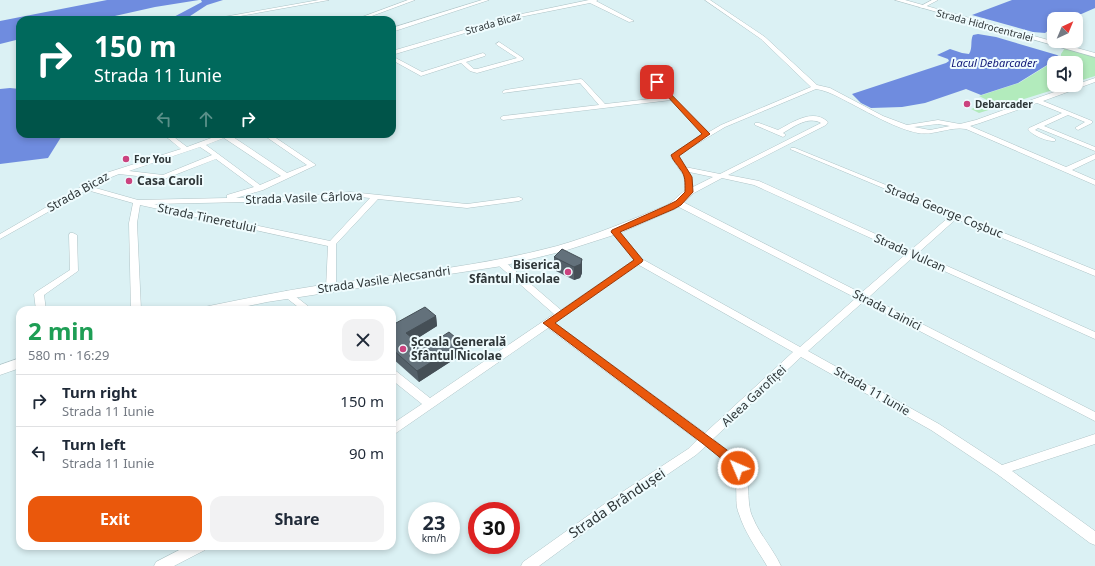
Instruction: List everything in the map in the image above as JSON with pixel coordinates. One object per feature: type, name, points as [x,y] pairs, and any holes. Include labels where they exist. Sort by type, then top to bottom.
[{"type":"street","points":[[233,16],[327,0]]},
{"type":"street","points":[[367,16],[413,0]]},
{"type":"street","points":[[396,29],[487,0]]},
{"type":"street","points":[[707,0],[763,38],[815,87]]},
{"type":"street","name":"Strada Hidrocentralei","points":[[898,0],[1095,55]]},
{"type":"street","points":[[921,7],[936,0]]},
{"type":"street","points":[[593,1],[631,21]]},
{"type":"street","name":"Strada Bicaz","points":[[396,53],[514,16],[593,1]]},
{"type":"street","points":[[463,62],[472,70],[477,71],[520,59],[499,44]]},
{"type":"street","points":[[396,57],[421,74],[483,55]]},
{"type":"street","points":[[689,192],[689,177],[676,159],[675,155],[707,134],[815,87],[828,89],[881,117],[906,127],[918,131],[936,132],[978,122],[1095,80]]},
{"type":"street","points":[[505,92],[581,81],[603,106]]},
{"type":"street","points":[[657,82],[707,134]]},
{"type":"street","points":[[503,118],[672,98]]},
{"type":"street","points":[[1036,100],[1090,122],[1078,128]]},
{"type":"street","points":[[1053,140],[1031,130],[1068,113]]},
{"type":"street","name":"Strada Vasile Alecsandri","points":[[225,306],[287,294],[501,263],[615,232],[678,203],[689,192],[824,124],[825,122],[818,118],[807,118],[778,133]]},
{"type":"street","points":[[906,127],[931,122],[974,129],[1095,183]]},
{"type":"street","points":[[757,124],[793,139]]},
{"type":"street","points":[[1038,126],[1095,149]]},
{"type":"street","points":[[171,138],[186,150]]},
{"type":"street","name":"Strada Bicaz","points":[[0,237],[84,187],[116,172],[218,138]]},
{"type":"street","points":[[231,138],[286,176]]},
{"type":"street","points":[[203,201],[260,188],[312,165],[271,138]]},
{"type":"street","points":[[201,144],[260,188]]},
{"type":"street","name":"Strada George Coșbuc","points":[[793,149],[1095,273]]},
{"type":"street","points":[[116,172],[164,177],[216,156]]},
{"type":"street","points":[[1066,170],[1095,156]]},
{"type":"street","points":[[684,169],[722,176]]},
{"type":"street","name":"Strada Vulcan","points":[[722,176],[756,183],[1095,336]]},
{"type":"street","name":"Strada Tineretului","points":[[84,187],[168,210],[332,244]]},
{"type":"street","name":"Strada Vasile Cârlova","points":[[137,202],[294,199],[350,194],[467,206],[519,199]]},
{"type":"street","points":[[330,288],[332,244],[377,196]]},
{"type":"street","points":[[136,306],[133,223],[137,202]]},
{"type":"street","name":"Strada Lainici","points":[[678,203],[1095,417]]},
{"type":"street","name":"Aleea Garofiței","points":[[706,440],[801,351],[955,216]]},
{"type":"street","name":"Strada 11 Iunie","points":[[615,232],[639,260],[935,427],[1001,470],[1095,539]]},
{"type":"street","points":[[40,306],[39,294],[74,271],[73,235]]},
{"type":"street","points":[[396,427],[639,260]]},
{"type":"street","points":[[501,263],[561,314]]},
{"type":"street","points":[[287,294],[303,306]]},
{"type":"street","points":[[548,323],[727,456],[738,468],[742,485],[743,507],[748,520],[774,566]]},
{"type":"street","points":[[0,370],[16,364]]},
{"type":"street","points":[[396,377],[430,404]]},
{"type":"street","points":[[1001,470],[1095,439]]},
{"type":"street","name":"Strada Brândușei","points":[[528,566],[614,504],[692,452],[706,440]]},
{"type":"street","points":[[161,566],[192,550]]},
{"type":"green space","points":[[1065,48],[1095,56],[1095,76],[1083,80],[1083,56],[1061,56]]},
{"type":"green space","points":[[1047,66],[1047,92],[979,113],[971,109],[991,102],[979,96],[1019,83]]},
{"type":"water","points":[[107,0],[199,0],[155,7],[115,16],[25,16]]},
{"type":"water","points":[[201,0],[223,0],[207,5],[190,16],[176,16],[202,2]]},
{"type":"water","points":[[1012,0],[1095,0],[1095,8],[1083,13],[1083,12],[1047,12],[1047,31],[1045,33],[1033,32],[972,15]]},
{"type":"water","points":[[16,18],[16,40],[0,44],[0,21]]},
{"type":"water","name":"Lacul Debarcader","points":[[978,34],[996,37],[1058,56],[1047,56],[1047,65],[1018,83],[981,95],[966,89],[925,103],[902,107],[871,108],[861,103],[852,94],[946,63],[949,61],[948,59],[937,55],[950,49],[969,54],[973,35]]},
{"type":"water","points":[[0,89],[16,89],[16,138],[60,138],[48,158],[0,164]]},
{"type":"building","points":[[562,249],[582,259],[581,264],[574,267],[554,257]]},
{"type":"building","points":[[425,307],[436,316],[406,333],[424,348],[449,332],[462,343],[417,371],[396,353],[396,323]]},
{"type":"place","name":"Debarcader","points":[[967,104]]},
{"type":"place","name":"For You","points":[[126,159]]},
{"type":"place","name":"Casa Caroli","points":[[129,181]]},
{"type":"place","name":"Biserica Sfântul Nicolae","points":[[568,272]]},
{"type":"place","name":"Școala Generală Sfântul Nicolae","points":[[403,349]]},
{"type":"route","points":[[657,82],[707,134],[675,155],[676,159],[689,177],[689,192],[678,203],[662,212],[615,232],[639,260],[548,323],[592,354],[727,456],[738,468]]}]
